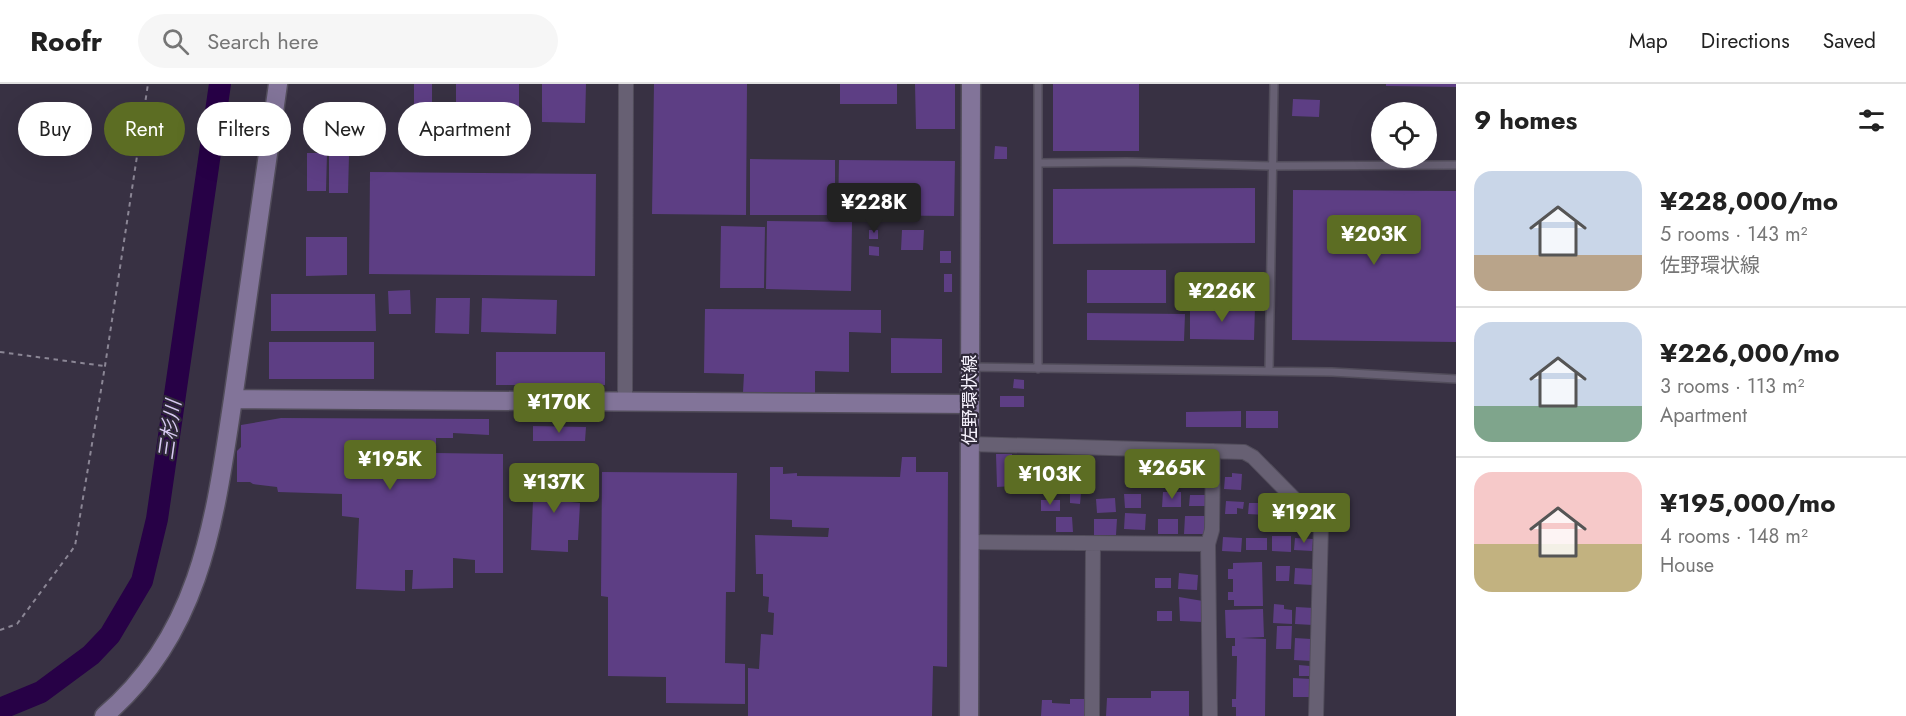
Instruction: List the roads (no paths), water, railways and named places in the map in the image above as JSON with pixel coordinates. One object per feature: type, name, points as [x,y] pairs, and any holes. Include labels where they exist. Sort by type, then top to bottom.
[{"type":"street","points":[[104,716],[124,699],[156,658],[178,621],[195,584],[208,545],[217,506],[278,84]]},
{"type":"street","points":[[625,401],[626,84]]},
{"type":"street","name":"佐野環状線","points":[[969,716],[970,84]]},
{"type":"street","points":[[233,399],[970,404]]},
{"type":"street","points":[[970,444],[1244,452],[1253,457],[1321,526],[1317,716]]},
{"type":"street","points":[[1210,716],[1208,544],[1212,530],[1213,451]]},
{"type":"street","points":[[970,542],[1208,544]]},
{"type":"street","points":[[1092,716],[1093,544]]},
{"type":"lane","points":[[1038,84],[1038,369]]},
{"type":"lane","points":[[1269,371],[1274,84]]},
{"type":"lane","points":[[1039,163],[1127,162],[1272,166],[1456,165]]},
{"type":"lane","points":[[970,367],[1269,371],[1456,379]]},
{"type":"waterway","name":"三杉川","points":[[0,709],[41,692],[91,655],[110,635],[142,581],[157,519],[220,84]]}]
